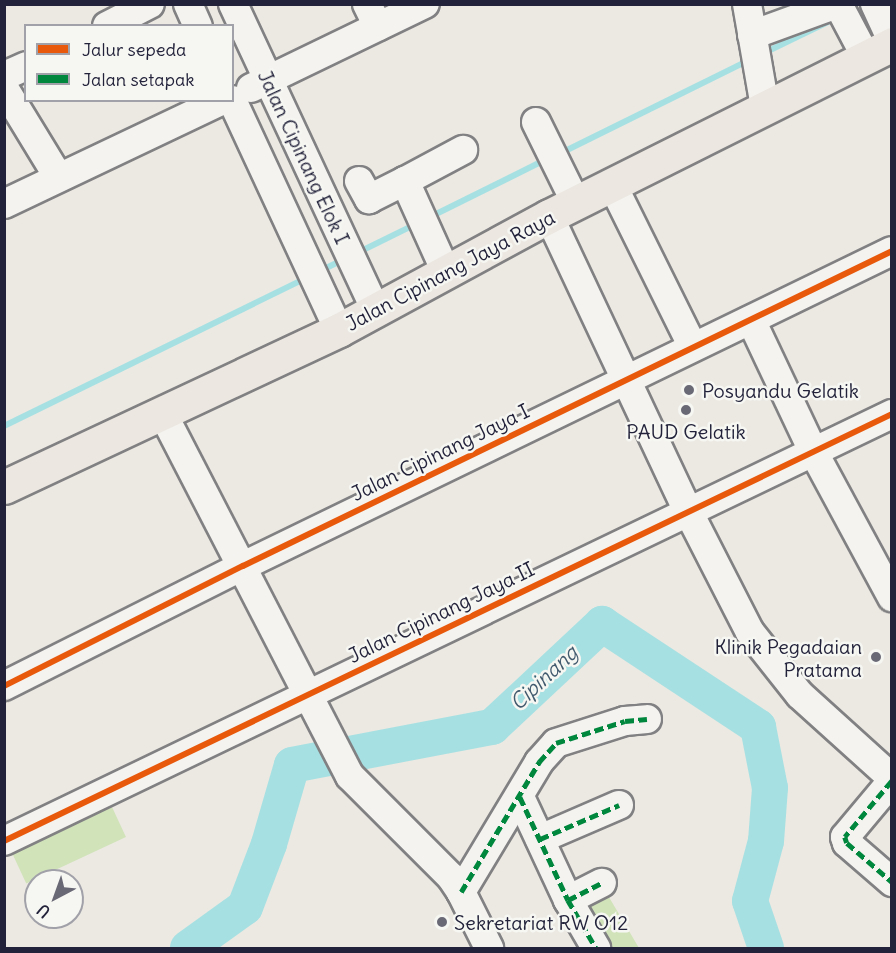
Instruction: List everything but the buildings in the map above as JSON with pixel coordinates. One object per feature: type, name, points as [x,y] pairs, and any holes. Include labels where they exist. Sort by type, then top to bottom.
[{"type":"main road","name":"Jalan Cipinang Jaya Raya","points":[[4,487],[164,414],[370,299],[446,272],[884,44]]},
{"type":"street","points":[[111,24],[150,4]]},
{"type":"street","points":[[188,4],[197,24]]},
{"type":"street","name":"Jalan Cipinang Elok I","points":[[233,4],[370,299]]},
{"type":"street","points":[[234,97],[268,81],[372,16],[425,4]]},
{"type":"street","points":[[747,4],[765,107]]},
{"type":"street","points":[[875,4],[884,44]]},
{"type":"street","points":[[754,49],[840,10],[884,44]]},
{"type":"street","points":[[4,76],[24,67]]},
{"type":"street","points":[[4,88],[59,178]]},
{"type":"street","points":[[4,204],[219,102]]},
{"type":"street","name":"Jalan Cipinang Elok I","points":[[234,102],[334,318]]},
{"type":"street","points":[[536,122],[562,210],[627,380],[688,511],[750,632],[800,695],[838,733],[891,780],[845,837],[847,843],[891,882]]},
{"type":"street","points":[[359,181],[369,199],[463,150]]},
{"type":"street","points":[[405,181],[446,272]]},
{"type":"street","points":[[612,184],[693,347]]},
{"type":"street","name":"Jalan Cipinang Jaya I","points":[[4,686],[243,566],[891,251]]},
{"type":"street","points":[[751,320],[814,453],[891,597]]},
{"type":"street","points":[[164,414],[350,776],[451,877],[489,948]]},
{"type":"street","name":"Jalan Cipinang Jaya II","points":[[4,842],[891,414]]},
{"type":"street","points":[[461,892],[539,762],[556,743],[626,721],[647,719]]},
{"type":"street","points":[[520,797],[567,900],[596,948]]},
{"type":"street","points":[[540,839],[619,805]]},
{"type":"street","points":[[567,900],[602,883]]},
{"type":"green space","points":[[112,807],[126,837],[57,869],[24,869],[24,879],[12,853]]},
{"type":"green space","points":[[603,887],[639,948],[600,948],[574,904]]},
{"type":"waterway","points":[[764,53],[828,22]]},
{"type":"waterway","points":[[559,154],[749,60]]},
{"type":"waterway","points":[[430,217],[547,159]]},
{"type":"waterway","points":[[357,253],[416,224]]},
{"type":"waterway","points":[[320,271],[343,260]]},
{"type":"waterway","points":[[4,426],[308,277]]},
{"type":"waterway","name":"Cipinang","points":[[188,948],[245,907],[269,844],[292,765],[492,727],[602,624],[758,727],[770,788],[766,841],[750,901],[766,948]]},
{"type":"marked path","points":[[461,892],[539,762],[556,743],[625,721],[647,719]]},
{"type":"marked path","points":[[892,781],[845,837],[847,843],[892,882]]},
{"type":"marked path","points":[[520,797],[568,900],[596,948]]},
{"type":"marked path","points":[[540,839],[619,805]]},
{"type":"marked path","points":[[568,900],[602,883]]},
{"type":"cycle path","points":[[4,686],[243,566],[892,251]]},
{"type":"cycle path","points":[[4,841],[892,414]]},
{"type":"place","name":"Posyandu Gelatik","points":[[689,390]]},
{"type":"place","name":"PAUD Gelatik","points":[[686,410]]},
{"type":"place","name":"Klinik Pegadaian Pratama","points":[[876,657]]},
{"type":"place","name":"Sekretariat RW O12","points":[[442,922]]}]
